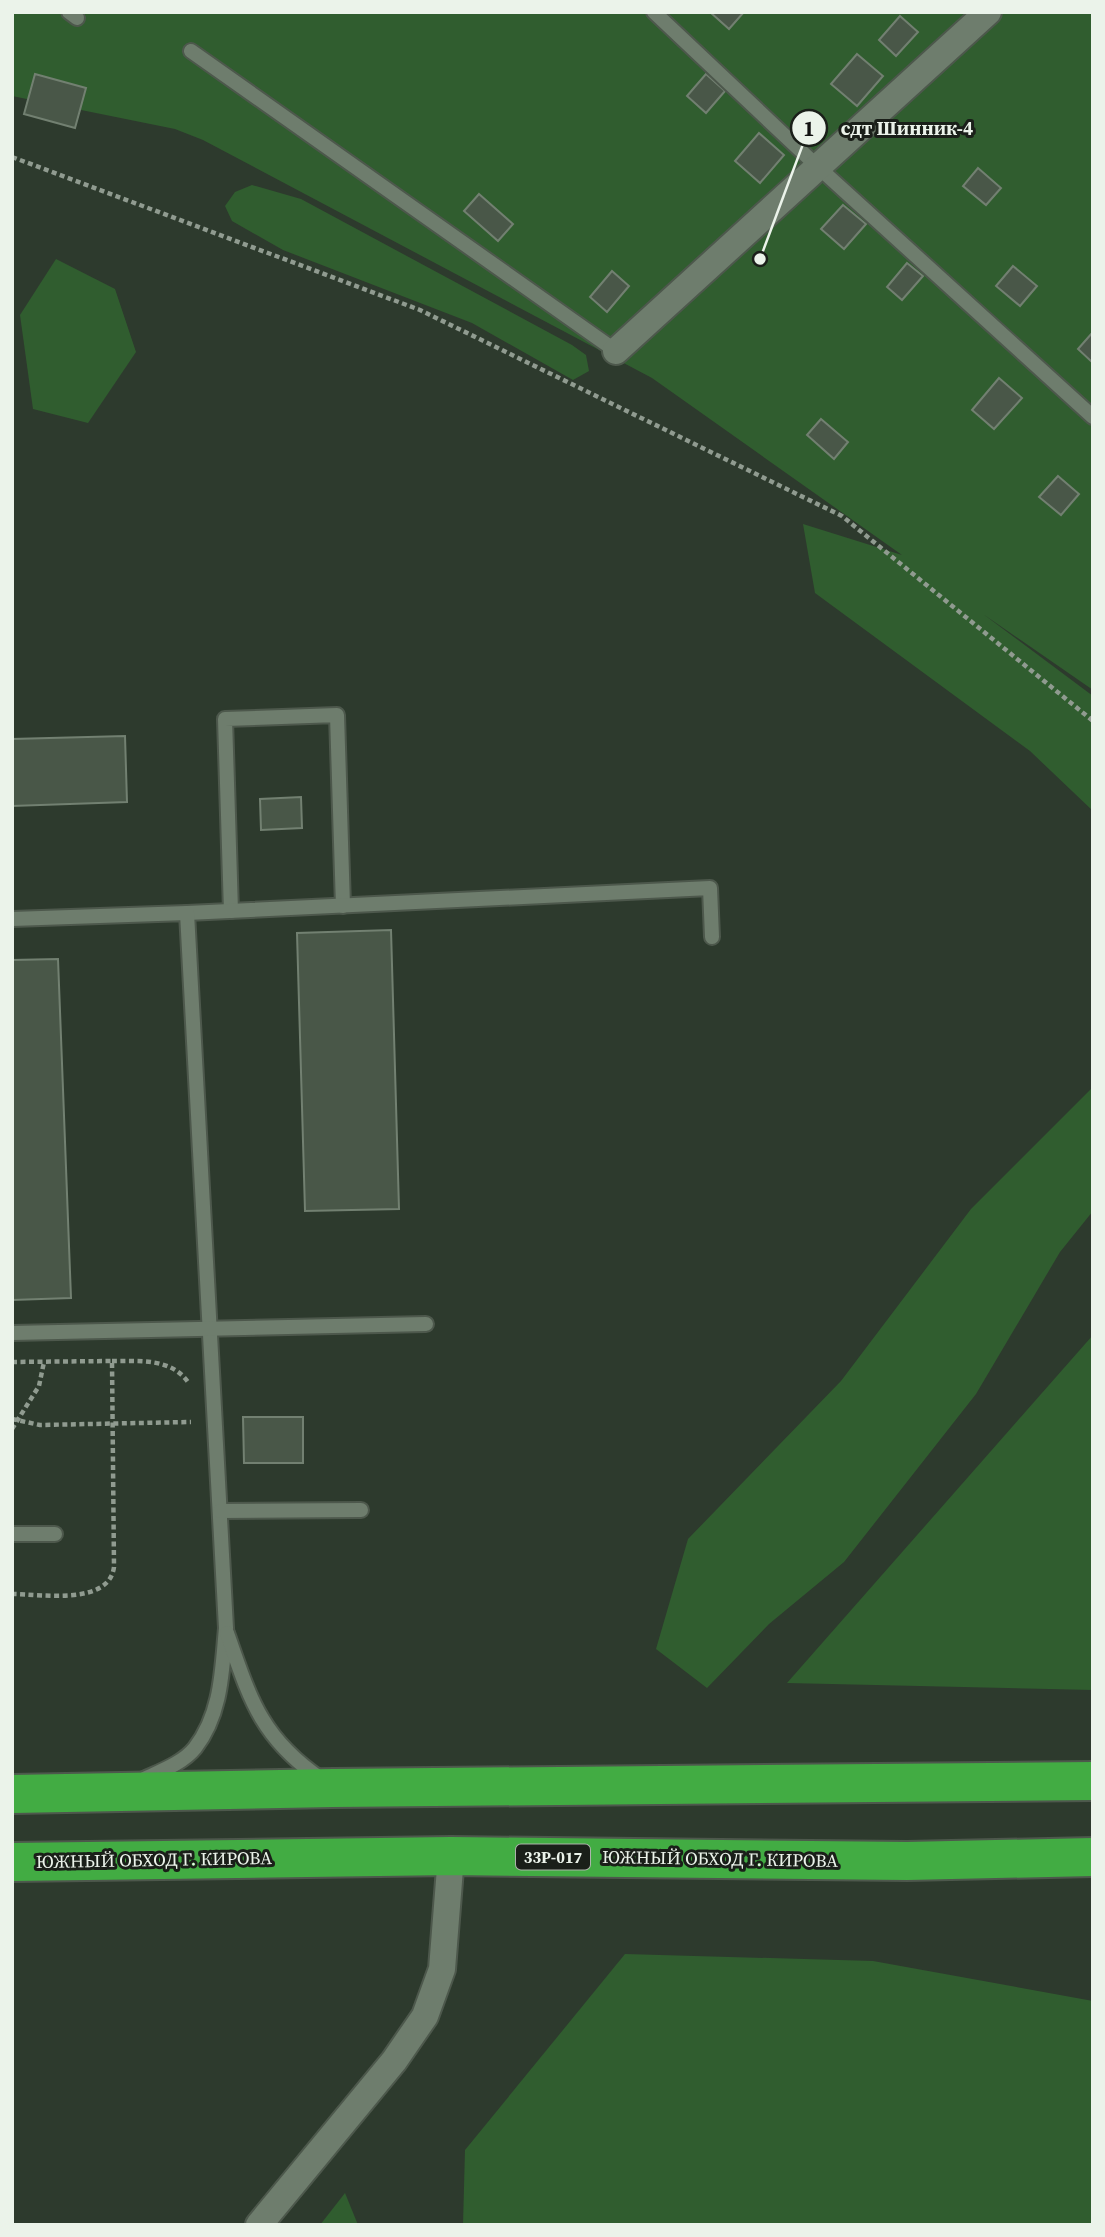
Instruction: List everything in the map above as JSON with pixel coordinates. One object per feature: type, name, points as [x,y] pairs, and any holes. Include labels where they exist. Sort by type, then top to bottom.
[{"type":"highway","points":[[12,1794],[333,1788],[1093,1781]]},
{"type":"highway","name":"ЮЖНЫЙ ОБХОД Г. КИРОВА","points":[[12,1862],[451,1856],[907,1861],[1093,1857]]},
{"type":"street","points":[[616,351],[988,12]]},
{"type":"street","points":[[259,2225],[394,2061],[425,2016],[442,1969],[451,1856]]},
{"type":"lane","points":[[654,12],[817,166],[1093,416]]},
{"type":"lane","points":[[191,51],[616,351]]},
{"type":"lane","points":[[231,911],[225,719],[337,715],[343,906]]},
{"type":"lane","points":[[12,919],[187,914],[710,888],[712,937]]},
{"type":"lane","points":[[113,1794],[173,1766],[195,1748],[221,1693],[226,1628],[187,914]]},
{"type":"lane","points":[[12,1333],[426,1324]]},
{"type":"lane","points":[[220,1511],[361,1510]]},
{"type":"lane","points":[[12,1534],[55,1534]]},
{"type":"lane","points":[[226,1628],[249,1694],[266,1727],[291,1759],[333,1788]]},
{"type":"path","points":[[12,157],[420,310],[842,516],[1093,721]]},
{"type":"path","points":[[12,1594],[88,1593],[98,1590],[113,1577],[112,1361]]},
{"type":"path","points":[[12,1362],[151,1361],[177,1370],[192,1391]]},
{"type":"path","points":[[12,1429],[15,1420],[39,1386],[44,1362]]},
{"type":"path","points":[[15,1420],[40,1425],[194,1422],[193,1411]]},
{"type":"green space","points":[[12,12],[1093,12],[1093,690],[983,614],[1093,696],[1093,811],[1030,751],[815,593],[803,524],[902,555],[652,378],[203,140],[175,129],[12,96]]},
{"type":"green space","points":[[252,185],[301,199],[572,345],[586,355],[589,371],[573,380],[472,323],[283,250],[232,221],[225,206],[235,192]]},
{"type":"green space","points":[[56,259],[115,289],[136,352],[88,423],[33,409],[20,315]]},
{"type":"green space","points":[[1093,1087],[1093,1211],[1060,1252],[976,1394],[844,1562],[769,1624],[707,1688],[656,1649],[688,1539],[841,1381],[971,1209]]},
{"type":"green space","points":[[1093,1335],[1093,1690],[787,1683]]},
{"type":"green space","points":[[625,1954],[873,1961],[1093,2001],[1093,2225],[463,2225],[465,2150]]},
{"type":"green space","points":[[345,2193],[358,2225],[320,2225]]},
{"type":"building","points":[[710,12],[744,12],[729,29]]},
{"type":"building","points":[[900,16],[918,32],[896,56],[879,40]]},
{"type":"building","points":[[857,54],[883,76],[857,106],[831,84]]},
{"type":"building","points":[[35,74],[86,88],[75,128],[24,114]]},
{"type":"building","points":[[706,74],[725,91],[706,113],[687,96]]},
{"type":"building","points":[[759,133],[784,155],[760,183],[735,161]]},
{"type":"building","points":[[978,168],[1001,188],[986,205],[963,186]]},
{"type":"building","points":[[479,194],[513,224],[498,241],[464,211]]},
{"type":"building","points":[[843,205],[866,224],[844,249],[821,229]]},
{"type":"building","points":[[907,263],[923,276],[902,300],[887,287]]},
{"type":"building","points":[[1013,266],[1037,286],[1020,306],[996,286]]},
{"type":"building","points":[[612,271],[629,286],[607,312],[590,297]]},
{"type":"building","points":[[1093,332],[1093,363],[1078,349]]},
{"type":"building","points":[[999,378],[1022,398],[994,429],[972,410]]},
{"type":"building","points":[[821,419],[848,442],[834,459],[807,435]]},
{"type":"building","points":[[1058,476],[1079,494],[1061,515],[1039,497]]},
{"type":"building","points":[[125,736],[127,802],[12,806],[12,739]]},
{"type":"building","points":[[301,797],[302,828],[261,830],[260,799]]},
{"type":"building","points":[[391,930],[399,1209],[305,1211],[297,933]]},
{"type":"building","points":[[58,959],[71,1298],[12,1300],[12,960]]},
{"type":"building","points":[[243,1417],[303,1417],[303,1463],[244,1463]]},
{"type":"place","name":"сдт Шинник-4","points":[[760,259]]}]
